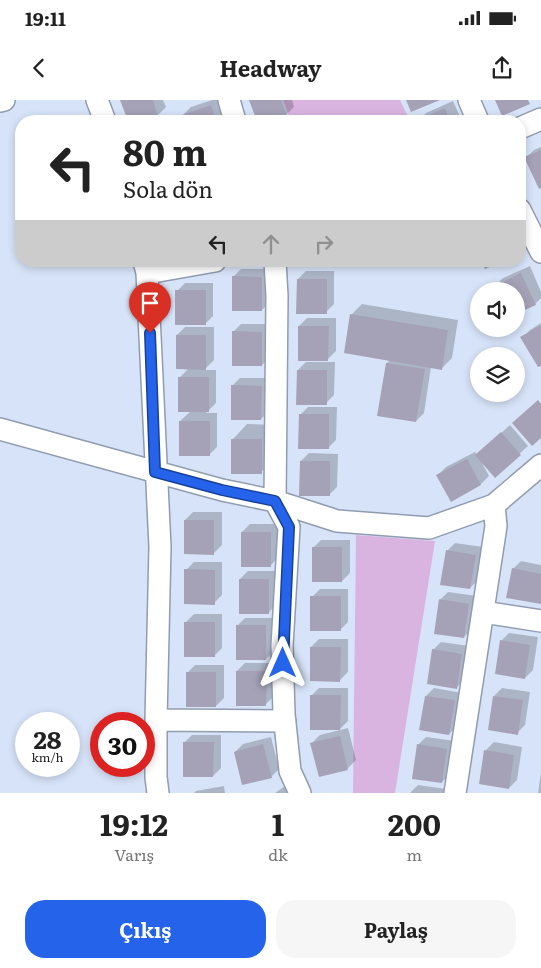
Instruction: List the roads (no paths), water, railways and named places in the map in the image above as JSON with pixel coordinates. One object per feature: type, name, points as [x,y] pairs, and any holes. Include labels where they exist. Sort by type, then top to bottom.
[{"type":"street","points":[[0,101],[4,100]]},
{"type":"street","points":[[97,100],[103,115]]},
{"type":"street","points":[[229,100],[233,115]]},
{"type":"street","points":[[469,100],[475,115]]},
{"type":"street","points":[[526,125],[541,118]]},
{"type":"street","points":[[526,222],[541,252]]},
{"type":"street","points":[[145,267],[160,547],[156,720],[156,777],[158,793]]},
{"type":"street","points":[[275,267],[277,296],[275,501],[289,527],[282,646],[284,721],[290,771],[300,793]]},
{"type":"street","points":[[0,429],[222,490],[275,501],[337,521],[429,528],[494,505],[538,472]]},
{"type":"street","points":[[455,793],[496,526],[494,505]]},
{"type":"street","points":[[483,612],[541,621]]},
{"type":"street","points":[[156,720],[284,721]]}]
